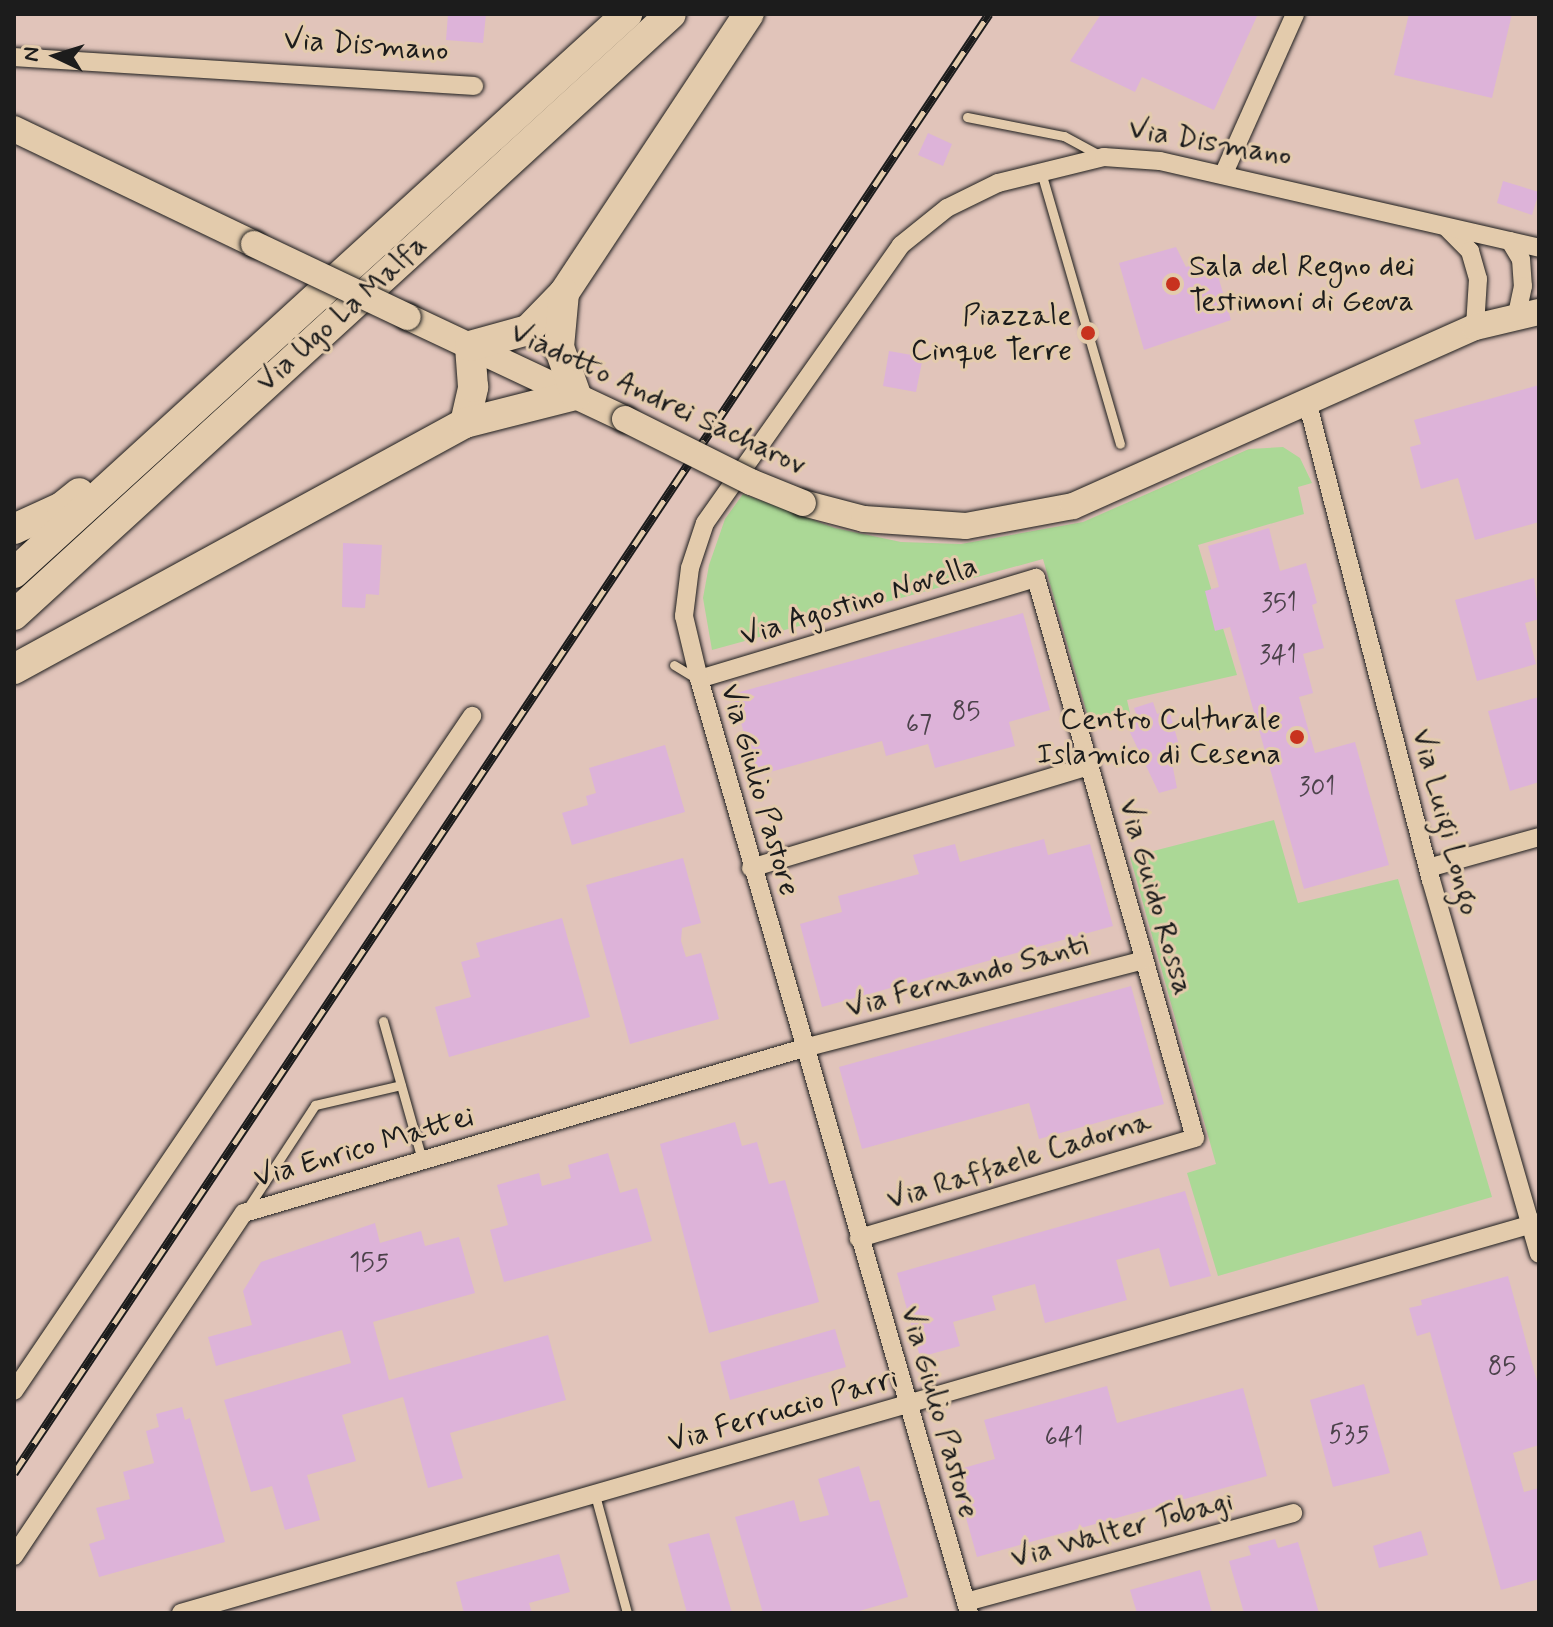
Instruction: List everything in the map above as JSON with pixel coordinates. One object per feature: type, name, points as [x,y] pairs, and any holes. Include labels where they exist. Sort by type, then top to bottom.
[{"type":"highway","name":"Via Ugo La Malfa","points":[[14,573],[257,355],[627,14]]},
{"type":"highway","name":"Via Ugo La Malfa","points":[[14,615],[671,14]]},
{"type":"highway","points":[[465,423],[473,387],[470,346],[528,330],[564,293],[749,14]]},
{"type":"highway","points":[[14,669],[465,423],[576,395],[559,347],[564,293]]},
{"type":"highway","points":[[14,529],[62,507],[176,409],[257,355]]},
{"type":"main road","name":"Viadotto Andrei Sacharov","points":[[14,129],[576,395],[751,482],[803,503],[864,519],[966,526],[1073,506],[1475,327]]},
{"type":"main road","points":[[1475,327],[1527,315]]},
{"type":"street","points":[[1224,173],[1295,14]]},
{"type":"street","name":"Via Dismano","points":[[14,57],[474,86]]},
{"type":"street","name":"Via Dismano","points":[[1104,157],[1160,161],[1224,173],[1539,248]]},
{"type":"street","name":"Via Giulio Pastore","points":[[967,1607],[751,868],[684,616],[690,568],[705,523],[901,245],[947,208],[998,183],[1104,157]]},
{"type":"street","points":[[1446,227],[1470,251],[1474,265],[1475,327]]},
{"type":"street","points":[[1510,241],[1521,259],[1527,315]]},
{"type":"street","name":"Via Luigi Longo","points":[[1307,401],[1428,868],[1535,1223],[1539,1254]]},
{"type":"street","name":"Via Agostino Novella","points":[[699,679],[1036,578]]},
{"type":"street","name":"Via Guido Rossa","points":[[1036,578],[1195,1138]]},
{"type":"street","points":[[14,1391],[472,716]]},
{"type":"street","points":[[751,868],[1089,766]]},
{"type":"street","points":[[1428,868],[1539,837]]},
{"type":"street","name":"Via Fernando Santi","points":[[804,1048],[1144,960]]},
{"type":"street","name":"Via Enrico Mattei","points":[[14,1556],[244,1213],[804,1048]]},
{"type":"street","name":"Via Raffaele Cadorna","points":[[859,1238],[1195,1138]]},
{"type":"street","name":"Via Ferruccio Parri","points":[[181,1613],[1535,1223]]},
{"type":"street","name":"Via Walter Tobagi","points":[[967,1607],[1293,1513]]},
{"type":"lane","name":"Via Dismano","points":[[967,117],[1064,136],[1104,157]]},
{"type":"lane","points":[[1041,172],[1120,444]]},
{"type":"lane","points":[[674,665],[699,679]]},
{"type":"lane","points":[[383,1021],[422,1160]]},
{"type":"lane","points":[[244,1213],[315,1105],[401,1085]]},
{"type":"lane","points":[[595,1495],[627,1613]]},
{"type":"green space","points":[[1283,447],[1300,458],[1312,483],[1298,487],[1304,514],[1198,545],[1237,675],[1127,700],[1130,713],[1090,724],[1043,559],[712,650],[703,598],[709,565],[725,519],[743,494],[835,528],[901,542],[961,544],[1083,522],[1249,449]]},
{"type":"green space","points":[[1274,820],[1298,903],[1398,879],[1492,1197],[1218,1276],[1187,1173],[1216,1164],[1130,857]]},
{"type":"building","points":[[448,14],[486,14],[483,43],[446,40]]},
{"type":"building","points":[[1101,14],[1258,14],[1214,110],[1142,77],[1135,92],[1070,61]]},
{"type":"building","points":[[1409,14],[1512,14],[1492,98],[1394,75]]},
{"type":"building","points":[[928,133],[952,144],[943,166],[918,155]]},
{"type":"building","points":[[1503,181],[1539,192],[1532,215],[1497,203]]},
{"type":"building","name":"Sala del Regno dei Testimoni di Geova","points":[[1176,247],[1186,267],[1213,259],[1231,320],[1144,350],[1119,263]]},
{"type":"building","points":[[889,351],[923,357],[916,392],[883,386]]},
{"type":"building","points":[[1539,385],[1539,522],[1475,540],[1458,478],[1421,489],[1410,447],[1421,444],[1414,420]]},
{"type":"building","points":[[1269,528],[1280,571],[1306,563],[1317,603],[1312,605],[1324,648],[1303,654],[1313,693],[1299,697],[1315,753],[1355,742],[1389,865],[1304,889],[1230,627],[1215,631],[1205,591],[1219,587],[1208,546]]},
{"type":"building","points":[[343,543],[382,545],[379,595],[366,594],[365,608],[342,607]]},
{"type":"building","points":[[1534,578],[1539,619],[1525,623],[1536,664],[1477,681],[1455,600]]},
{"type":"building","points":[[1023,613],[1050,710],[1009,722],[1015,746],[935,768],[928,744],[886,756],[882,741],[756,776],[733,694]]},
{"type":"building","points":[[1539,697],[1539,782],[1510,791],[1488,711]]},
{"type":"building","points":[[1153,702],[1157,714],[1169,710],[1179,745],[1169,748],[1177,788],[1159,793],[1125,722],[1138,719],[1134,708]]},
{"type":"building","points":[[665,745],[685,812],[572,845],[562,813],[588,805],[586,796],[596,793],[589,768]]},
{"type":"building","points":[[1044,839],[1048,855],[1090,844],[1113,926],[822,1007],[800,924],[842,912],[838,896],[919,874],[913,855],[955,844],[960,862]]},
{"type":"building","points":[[683,858],[701,923],[682,928],[681,941],[686,957],[701,953],[719,1019],[630,1044],[586,885]]},
{"type":"building","points":[[562,918],[590,1017],[449,1057],[435,1007],[471,997],[461,962],[480,957],[476,943]]},
{"type":"building","points":[[1131,986],[1164,1104],[1039,1139],[1029,1103],[862,1149],[839,1067]]},
{"type":"building","points":[[735,1122],[742,1146],[757,1142],[769,1184],[785,1180],[819,1302],[709,1333],[660,1144]]},
{"type":"building","points":[[608,1153],[620,1193],[637,1188],[652,1241],[504,1282],[490,1230],[508,1225],[497,1185],[539,1173],[542,1186],[571,1178],[568,1165]]},
{"type":"building","points":[[1185,1191],[1211,1276],[1170,1287],[1159,1248],[1116,1260],[1127,1300],[1045,1323],[1035,1284],[992,1296],[996,1310],[953,1322],[960,1346],[920,1357],[897,1273]]},
{"type":"building","points":[[375,1223],[380,1243],[421,1231],[425,1246],[459,1237],[475,1293],[373,1322],[389,1380],[548,1335],[566,1400],[450,1433],[463,1478],[428,1488],[403,1397],[342,1415],[356,1461],[307,1475],[320,1520],[285,1530],[272,1486],[251,1492],[224,1400],[351,1363],[342,1330],[216,1366],[208,1337],[252,1325],[243,1291],[261,1262]]},
{"type":"building","points":[[1508,1276],[1539,1389],[1539,1445],[1513,1453],[1524,1492],[1539,1488],[1539,1579],[1501,1590],[1430,1332],[1417,1336],[1409,1308],[1422,1305],[1421,1300]]},
{"type":"building","points":[[835,1329],[846,1367],[730,1400],[720,1362]]},
{"type":"building","points":[[1364,1384],[1390,1473],[1333,1487],[1310,1400]]},
{"type":"building","points":[[1107,1386],[1117,1423],[1243,1388],[1267,1476],[977,1557],[953,1471],[995,1459],[984,1420]]},
{"type":"building","points":[[182,1407],[185,1420],[190,1418],[225,1542],[99,1577],[89,1544],[105,1539],[96,1508],[130,1499],[123,1472],[154,1463],[146,1431],[159,1427],[156,1414]]},
{"type":"building","points":[[859,1466],[870,1502],[879,1500],[908,1597],[852,1613],[763,1613],[735,1517],[794,1500],[800,1522],[829,1515],[818,1479]]},
{"type":"building","points":[[1421,1531],[1428,1555],[1379,1568],[1373,1546]]},
{"type":"building","points":[[709,1533],[732,1613],[687,1613],[668,1544]]},
{"type":"building","points":[[1275,1539],[1278,1548],[1298,1542],[1319,1613],[1244,1613],[1229,1561],[1251,1555],[1248,1546]]},
{"type":"building","points":[[559,1554],[570,1592],[529,1603],[532,1613],[464,1613],[456,1582]]},
{"type":"building","points":[[1200,1570],[1212,1613],[1137,1613],[1130,1590]]},
{"type":"railway","points":[[14,1473],[989,14]]},
{"type":"place","name":"Sala del Regno dei Testimoni di Geova","points":[[1173,284]]},
{"type":"place","name":"Piazzale Cinque Terre","points":[[1088,333]]},
{"type":"place","name":"Centro Culturale Islamico di Cesena","points":[[1297,737]]}]
